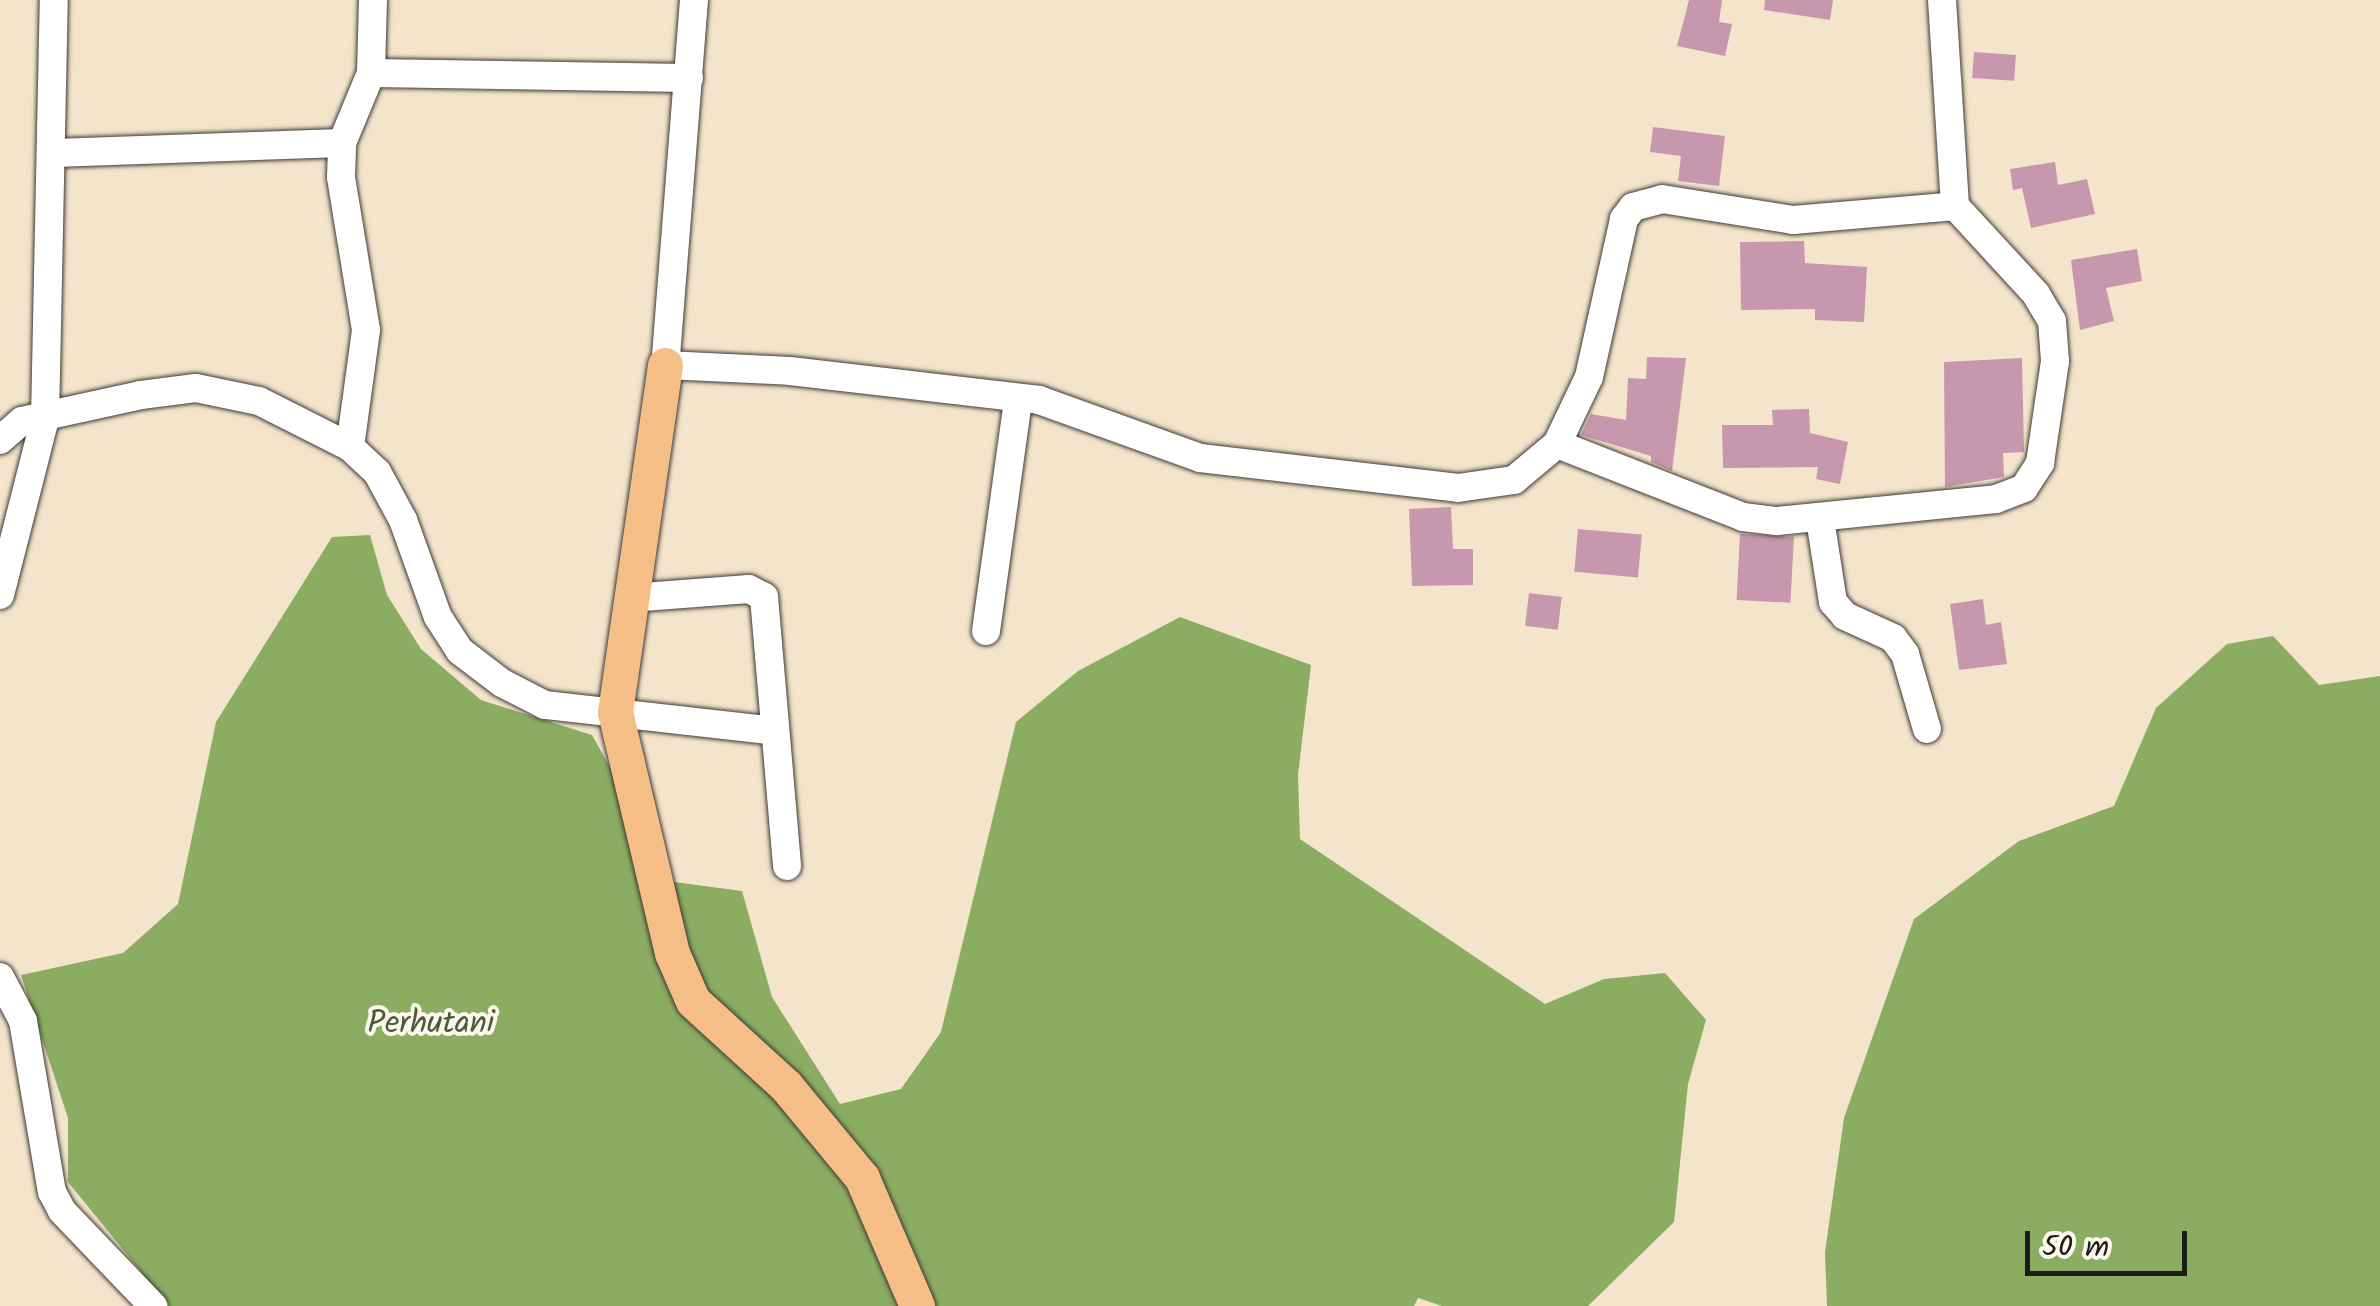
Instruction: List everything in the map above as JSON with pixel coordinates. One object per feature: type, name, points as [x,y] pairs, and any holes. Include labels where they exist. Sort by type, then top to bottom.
[{"type":"main road","points":[[665,364],[614,712],[683,987],[786,1086],[844,1153],[877,1207],[917,1306]]},
{"type":"street","points":[[0,595],[45,419],[54,153],[54,0]]},
{"type":"street","points":[[350,447],[366,330],[341,177],[342,143],[371,72],[373,0]]},
{"type":"street","points":[[694,0],[665,364],[848,376],[1059,406],[1200,458],[1458,488],[1514,480],[1556,444],[1589,376],[1624,219],[1633,207],[1662,199],[1793,220],[1956,206]]},
{"type":"street","points":[[1556,444],[1744,517],[1820,518],[1996,499],[2024,488],[2040,463],[2055,362],[2052,321],[2036,294],[1956,206],[1942,0]]},
{"type":"street","points":[[371,72],[689,78]]},
{"type":"street","points":[[54,153],[342,143]]},
{"type":"street","points":[[0,440],[16,422],[196,388],[259,401],[350,447],[376,472],[403,520],[438,618],[460,651],[545,706],[775,731]]},
{"type":"street","points":[[986,631],[1018,400]]},
{"type":"street","points":[[1820,518],[1833,602],[1845,616],[1894,638],[1905,654],[1926,729]]},
{"type":"street","points":[[630,598],[758,591],[767,605],[787,866]]},
{"type":"street","points":[[0,977],[23,1021],[52,1192],[62,1211],[153,1306]]},
{"type":"green space","name":"Perhutani","points":[[370,535],[387,595],[421,649],[481,700],[592,735],[674,882],[742,891],[772,997],[840,1104],[901,1089],[941,1032],[1016,722],[1078,671],[1180,617],[1311,665],[1298,775],[1300,839],[1545,1004],[1604,979],[1665,973],[1706,1020],[1688,1084],[1674,1222],[1588,1306],[1442,1306],[1418,1298],[1414,1306],[169,1306],[68,1182],[68,1118],[21,975],[123,953],[178,904],[216,722],[332,537]]},
{"type":"green space","points":[[2273,636],[2319,685],[2380,676],[2380,1306],[1827,1306],[1825,1252],[1844,1118],[1914,919],[2019,841],[2114,806],[2156,708],[2227,644]]},
{"type":"building","points":[[1689,0],[1722,0],[1719,22],[1732,24],[1725,56],[1677,46]]},
{"type":"building","points":[[1765,0],[1833,0],[1830,20],[1764,10]]},
{"type":"building","points":[[1974,52],[2016,55],[2014,81],[1972,78]]},
{"type":"building","points":[[1653,127],[1725,136],[1719,186],[1678,181],[1681,156],[1650,152]]},
{"type":"building","points":[[2055,162],[2058,185],[2087,179],[2095,214],[2031,228],[2022,188],[2013,190],[2010,169]]},
{"type":"building","points":[[1804,241],[1805,263],[1867,267],[1864,322],[1815,320],[1815,309],[1741,310],[1740,242]]},
{"type":"building","points":[[2137,249],[2142,281],[2106,288],[2114,321],[2080,330],[2071,260]]},
{"type":"building","points":[[1647,357],[1686,358],[1672,471],[1651,462],[1651,456],[1581,435],[1591,414],[1626,420],[1628,378],[1646,379]]},
{"type":"building","points":[[2022,358],[2024,452],[2003,453],[2004,477],[1945,487],[1944,362]]},
{"type":"building","points":[[1809,409],[1810,433],[1848,442],[1840,484],[1816,479],[1818,467],[1723,468],[1722,425],[1773,425],[1772,410]]},
{"type":"building","points":[[1451,507],[1453,549],[1473,549],[1473,585],[1412,586],[1409,509]]},
{"type":"building","points":[[1578,529],[1642,535],[1638,577],[1574,572]]},
{"type":"building","points":[[1740,534],[1794,537],[1790,603],[1737,600]]},
{"type":"building","points":[[1529,593],[1562,597],[1558,630],[1525,626]]},
{"type":"building","points":[[1983,599],[1986,625],[2001,622],[2007,664],[1959,670],[1950,604]]}]
